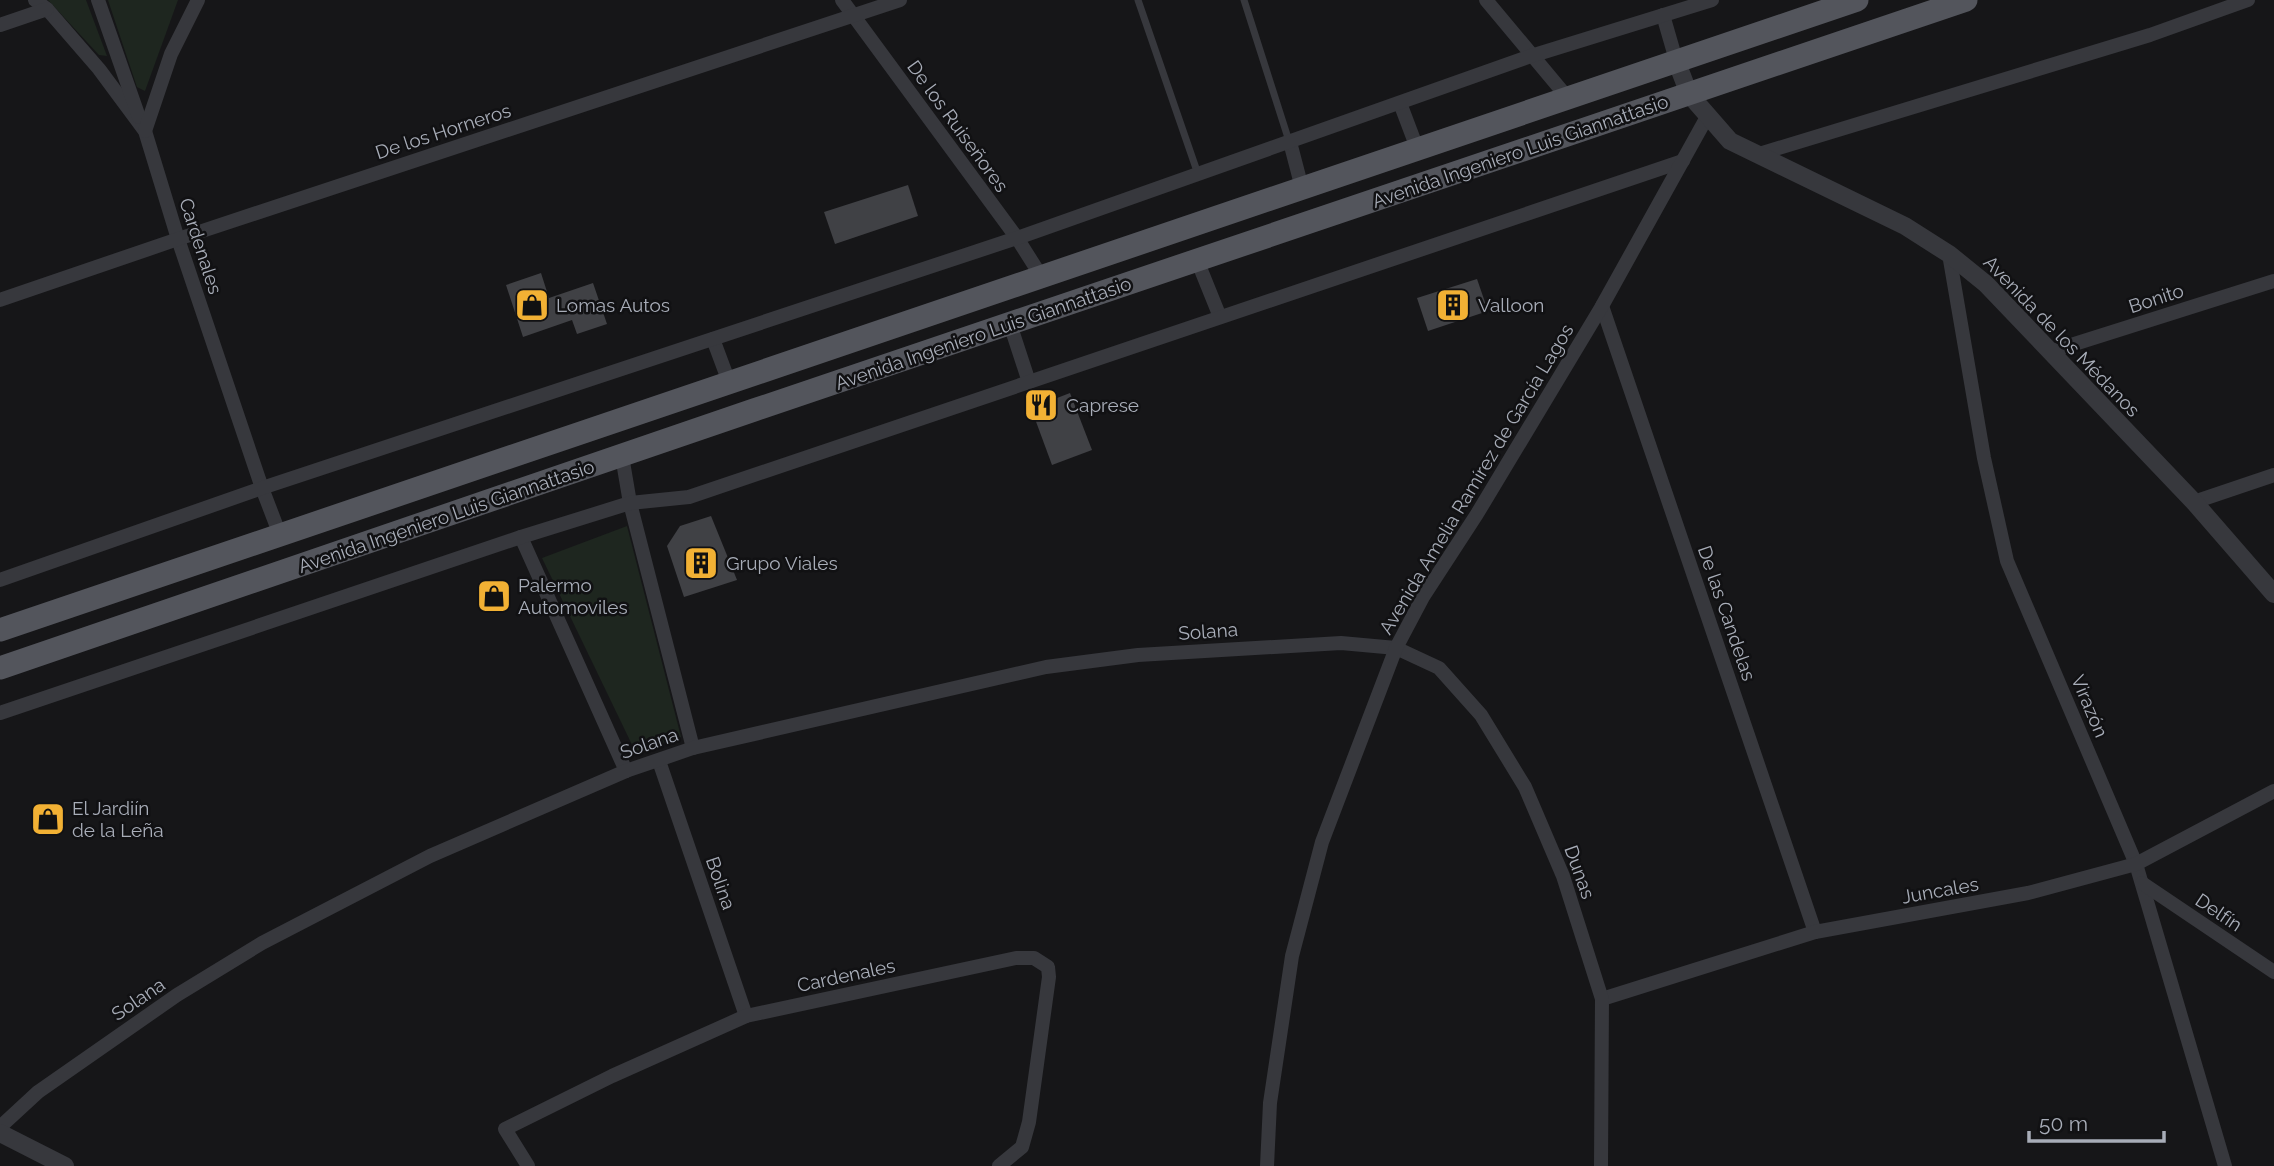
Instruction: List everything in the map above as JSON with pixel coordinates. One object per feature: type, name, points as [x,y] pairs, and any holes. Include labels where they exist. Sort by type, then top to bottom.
[{"type":"main road","name":"Avenida Ingeniero Luis Giannattasio","points":[[0,630],[1857,0]]},
{"type":"main road","name":"Avenida Ingeniero Luis Giannattasio","points":[[0,668],[1966,0]]},
{"type":"street","name":"Cardenales","points":[[35,0],[47,9],[99,69],[145,131],[178,239],[280,535]]},
{"type":"street","points":[[98,0],[145,131]]},
{"type":"street","points":[[145,131],[170,54],[198,0]]},
{"type":"street","name":"De los Ruiseñores","points":[[842,0],[1017,238],[1041,276]]},
{"type":"street","name":"De los Horneros","points":[[0,300],[900,0]]},
{"type":"street","points":[[1486,0],[1567,97]]},
{"type":"street","points":[[0,580],[262,488],[1017,238],[1531,56],[1712,0]]},
{"type":"street","points":[[1756,155],[2150,35],[2248,0]]},
{"type":"street","points":[[0,25],[47,9]]},
{"type":"street","points":[[1663,15],[1676,60]]},
{"type":"street","name":"Avenida de los Médanos","points":[[1676,60],[1689,94],[1730,141],[1905,226],[1949,254],[1986,284],[2194,502],[2274,594]]},
{"type":"street","points":[[1400,103],[1417,148]]},
{"type":"street","name":"Avenida Amelia Ramírez de García Lagos","points":[[1267,1166],[1270,1102],[1292,956],[1322,842],[1396,648],[1423,597],[1477,514],[1602,306],[1707,117]]},
{"type":"street","points":[[1290,142],[1302,188]]},
{"type":"street","points":[[0,713],[521,537],[630,503],[689,497],[1683,161]]},
{"type":"street","name":"Virazón","points":[[1949,254],[1984,458],[2007,561],[2136,864],[2225,1166]]},
{"type":"street","points":[[1197,260],[1220,317]]},
{"type":"street","name":"Bonito","points":[[2049,352],[2274,281]]},
{"type":"street","name":"De las Candelas","points":[[1602,306],[1815,932]]},
{"type":"street","points":[[1010,324],[1029,382]]},
{"type":"street","points":[[713,339],[729,382]]},
{"type":"street","points":[[622,456],[630,503],[693,748]]},
{"type":"street","points":[[2194,502],[2274,475]]},
{"type":"street","points":[[521,537],[626,771]]},
{"type":"street","name":"Solana","points":[[0,1127],[38,1092],[177,995],[262,943],[430,856],[626,771],[693,748],[1046,667],[1138,655],[1235,648],[1341,643],[1396,648]]},
{"type":"street","name":"Dunas","points":[[1396,648],[1439,668],[1481,715],[1525,787],[1563,876],[1602,999],[1601,1166]]},
{"type":"street","name":"Bolina","points":[[659,761],[746,1016]]},
{"type":"street","name":"Juncales","points":[[1602,999],[1815,932],[2028,893],[2136,864],[2274,791]]},
{"type":"street","name":"Delfín","points":[[2142,883],[2274,972]]},
{"type":"street","name":"Cardenales","points":[[528,1166],[505,1129],[612,1076],[746,1016],[1016,958],[1034,958],[1048,967],[1049,977],[1029,1122],[1022,1147],[999,1166]]},
{"type":"street","points":[[0,1133],[65,1166]]},
{"type":"lane","points":[[1138,0],[1198,174]]},
{"type":"lane","points":[[1244,0],[1290,142]]},
{"type":"shaded area","points":[[48,0],[86,0],[107,56],[99,55]]},
{"type":"shaded area","points":[[108,0],[178,0],[145,91],[137,87]]},
{"type":"shaded area","points":[[627,526],[681,737],[636,753],[542,558]]},
{"type":"building","points":[[908,185],[918,216],[835,244],[824,212]]},
{"type":"building","points":[[541,273],[549,298],[593,283],[607,324],[577,334],[572,320],[523,337],[506,285]]},
{"type":"building","name":"Valloon","points":[[1477,279],[1488,311],[1428,331],[1417,298]]},
{"type":"building","points":[[1070,393],[1092,450],[1052,465],[1031,408]]},
{"type":"building","name":"Grupo Viales","points":[[711,516],[737,580],[684,597],[667,546],[680,526]]},
{"type":"place","name":"Lomas Autos","points":[[532,305]]},
{"type":"place","name":"Valloon","points":[[1453,305]]},
{"type":"place","name":"Caprese","points":[[1041,405]]},
{"type":"place","name":"Grupo Viales","points":[[701,563]]},
{"type":"place","name":"Palermo Automoviles","points":[[494,596]]},
{"type":"place","name":"El Jardiín de la Leña","points":[[48,819]]}]
